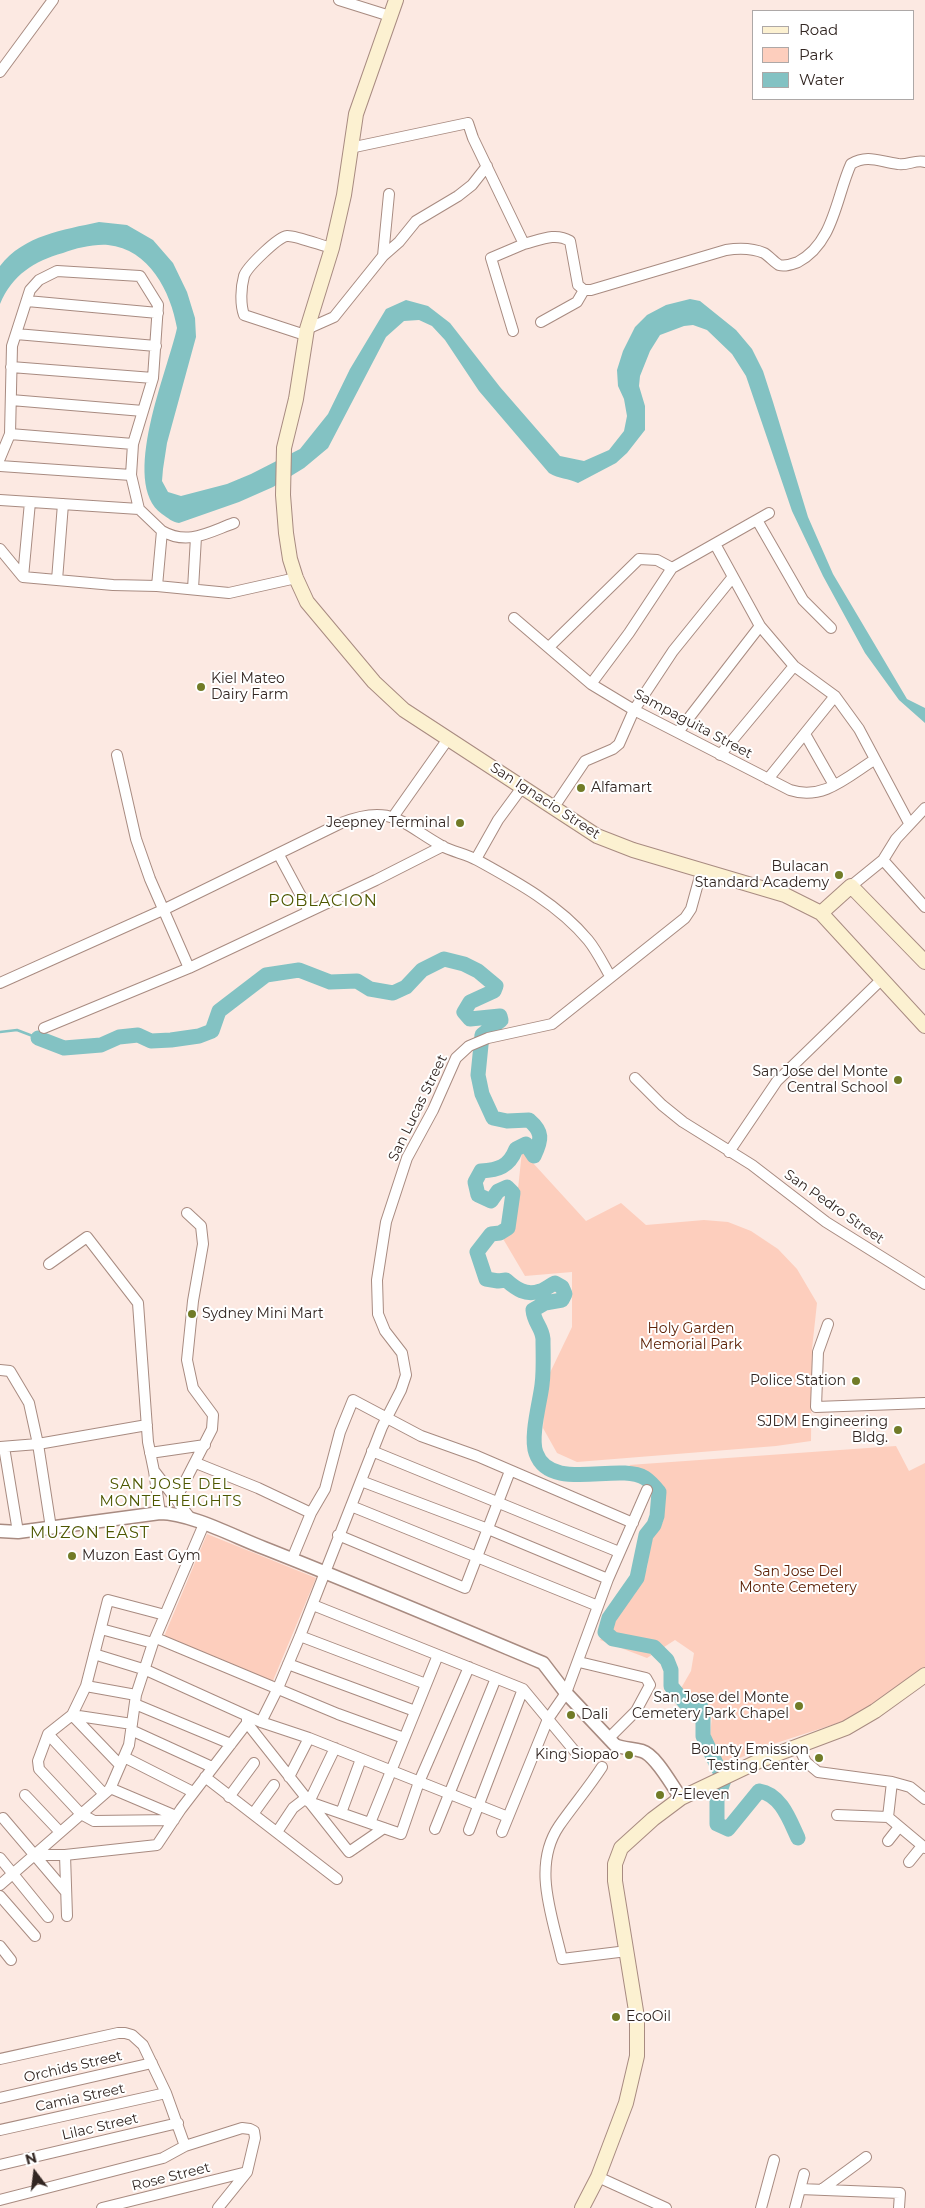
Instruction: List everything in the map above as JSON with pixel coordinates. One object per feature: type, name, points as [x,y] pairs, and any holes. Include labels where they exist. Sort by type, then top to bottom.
[{"type":"main road","name":"San Ignacio Street","points":[[396,0],[356,114],[344,195],[332,248],[306,332],[296,399],[284,448],[283,495],[286,533],[290,559],[307,602],[374,682],[404,710],[523,786],[596,836],[797,899],[821,913],[925,1026]]},
{"type":"main road","points":[[821,913],[851,886],[925,962]]},
{"type":"main road","points":[[582,2208],[598,2178],[626,2103],[637,2056],[637,2017],[615,1881],[615,1864],[621,1848],[653,1819],[681,1798],[761,1760],[846,1728],[875,1711],[925,1675]]},
{"type":"street","points":[[0,72],[53,0]]},
{"type":"street","points":[[339,0],[390,16]]},
{"type":"street","points":[[350,148],[468,123],[473,138],[524,244]]},
{"type":"street","points":[[513,331],[491,258],[524,244],[554,236],[562,236],[570,241],[578,285],[584,290],[591,290],[742,248],[759,252],[786,266],[808,256],[820,244],[832,221],[851,164],[860,159],[868,158],[898,164],[919,160],[925,162]]},
{"type":"street","points":[[332,248],[287,236],[280,239],[256,261],[245,275],[241,307],[244,315],[306,332],[334,317],[383,256],[399,242],[416,221],[458,196],[472,184],[487,166]]},
{"type":"street","points":[[383,256],[389,194]]},
{"type":"street","points":[[0,458],[10,434],[12,346],[30,290],[39,280],[57,271],[140,276],[158,305],[158,313],[153,378],[133,444],[131,475],[139,509],[162,531],[174,538],[196,537],[234,523]]},
{"type":"street","points":[[541,322],[577,302],[584,290]]},
{"type":"street","points":[[27,301],[158,313]]},
{"type":"street","points":[[16,334],[156,346]]},
{"type":"street","points":[[11,367],[153,378]]},
{"type":"street","points":[[11,400],[143,411]]},
{"type":"street","points":[[10,434],[133,444]]},
{"type":"street","points":[[0,466],[131,475]]},
{"type":"street","points":[[0,500],[139,509]]},
{"type":"street","points":[[23,577],[30,502]]},
{"type":"street","points":[[56,580],[63,504]]},
{"type":"street","points":[[591,684],[629,633],[672,568],[769,512]]},
{"type":"street","points":[[756,520],[803,600],[832,628]]},
{"type":"street","points":[[157,586],[162,531]]},
{"type":"street","points":[[193,589],[196,537]]},
{"type":"street","points":[[715,544],[760,626],[794,666],[835,696],[859,729],[909,823]]},
{"type":"street","points":[[0,550],[23,577],[229,593],[296,578]]},
{"type":"street","points":[[550,648],[639,558],[657,560],[672,568]]},
{"type":"street","points":[[554,807],[585,761],[619,744],[634,710],[673,651],[732,578]]},
{"type":"street","name":"Sampaguita Street","points":[[514,618],[591,684],[634,710],[720,755],[801,794],[816,793],[834,785],[874,760]]},
{"type":"street","points":[[678,732],[760,626]]},
{"type":"street","points":[[720,755],[794,666]]},
{"type":"street","points":[[768,778],[835,696]]},
{"type":"street","points":[[805,734],[834,785]]},
{"type":"street","points":[[393,817],[448,739]]},
{"type":"street","points":[[117,755],[136,838],[150,879],[189,968]]},
{"type":"street","points":[[476,859],[498,820],[523,786]]},
{"type":"street","points":[[851,886],[883,860],[896,839],[925,808]]},
{"type":"street","points":[[0,983],[165,910],[354,818],[369,815],[393,817],[405,821],[443,846],[476,859],[556,907],[589,941],[610,976]]},
{"type":"street","points":[[44,1028],[189,968],[443,846]]},
{"type":"street","points":[[279,855],[309,911]]},
{"type":"street","points":[[883,860],[925,907]]},
{"type":"street","name":"San Lucas Street","points":[[261,1722],[278,1688],[313,1605],[338,1535],[382,1427],[387,1420],[406,1375],[402,1353],[385,1332],[378,1309],[377,1280],[386,1222],[407,1158],[433,1110],[456,1058],[469,1046],[487,1039],[552,1024],[685,918],[691,909],[702,869]]},
{"type":"street","points":[[729,1152],[777,1081],[882,980]]},
{"type":"street","name":"San Pedro Street","points":[[635,1078],[676,1116],[729,1152],[752,1165],[826,1222],[925,1284]]},
{"type":"street","points":[[176,1499],[205,1445],[212,1429],[213,1415],[193,1388],[188,1360],[193,1301],[203,1244],[201,1226],[188,1213]]},
{"type":"street","points":[[49,1264],[87,1237],[138,1303],[147,1425],[160,1513]]},
{"type":"street","points":[[828,1324],[818,1352],[816,1407],[925,1402]]},
{"type":"street","points":[[0,1370],[10,1371],[29,1403],[38,1444],[51,1528]]},
{"type":"street","points":[[292,1559],[311,1513],[325,1489],[340,1432],[353,1400],[387,1420],[421,1436],[478,1456],[633,1523]]},
{"type":"street","points":[[18,1532],[2,1447],[38,1444],[147,1425]]},
{"type":"street","points":[[150,1453],[205,1445]]},
{"type":"street","points":[[372,1451],[620,1552]]},
{"type":"street","points":[[196,1464],[258,1488],[311,1513]]},
{"type":"street","points":[[154,1471],[191,1519]]},
{"type":"street","points":[[338,1535],[465,1588],[510,1471]]},
{"type":"street","points":[[361,1481],[488,1529],[608,1579]]},
{"type":"street","points":[[502,1832],[548,1719],[566,1692],[608,1579],[647,1490]]},
{"type":"street","points":[[351,1506],[598,1606]]},
{"type":"street","points":[[0,1531],[18,1532],[160,1513],[174,1513],[204,1524],[326,1572],[543,1663],[566,1692],[609,1738],[622,1748],[640,1750],[649,1754],[681,1798]]},
{"type":"street","points":[[0,1885],[107,1791],[129,1745],[136,1700],[155,1641],[204,1524]]},
{"type":"street","points":[[166,1615],[108,1600],[86,1686],[72,1715],[48,1734],[38,1761],[39,1769],[81,1814],[98,1822],[175,1818]]},
{"type":"street","points":[[313,1605],[523,1689],[578,1754]]},
{"type":"street","points":[[101,1629],[155,1641],[404,1738]]},
{"type":"street","points":[[300,1636],[426,1684]]},
{"type":"street","points":[[94,1654],[146,1670],[247,1720],[261,1722],[309,1738],[508,1817]]},
{"type":"street","points":[[370,1823],[438,1655]]},
{"type":"street","points":[[578,1662],[646,1678],[650,1684],[636,1711],[609,1738]]},
{"type":"street","points":[[288,1664],[415,1711]]},
{"type":"street","points":[[308,1800],[401,1834],[419,1782],[469,1667]]},
{"type":"street","points":[[435,1829],[496,1678]]},
{"type":"street","points":[[86,1686],[136,1700],[231,1744]]},
{"type":"street","points":[[469,1830],[523,1689]]},
{"type":"street","points":[[72,1715],[132,1727],[212,1768]]},
{"type":"street","points":[[72,1715],[122,1761],[193,1792]]},
{"type":"street","points":[[35,1854],[65,1855],[157,1845],[193,1792],[231,1744],[247,1720]]},
{"type":"street","points":[[247,1720],[348,1852],[384,1828]]},
{"type":"street","points":[[48,1734],[107,1791],[175,1818]]},
{"type":"street","points":[[289,1777],[309,1738]]},
{"type":"street","points":[[798,1746],[806,1762],[818,1772],[892,1782],[910,1787],[925,1799]]},
{"type":"street","points":[[277,1832],[293,1808],[308,1800],[335,1748]]},
{"type":"street","points":[[341,1813],[361,1758]]},
{"type":"street","points":[[229,1797],[254,1763]]},
{"type":"street","points":[[602,1767],[558,1828],[545,1858],[544,1879],[562,1959],[627,1951]]},
{"type":"street","points":[[205,1777],[337,1879]]},
{"type":"street","points":[[888,1817],[892,1782]]},
{"type":"street","points":[[253,1814],[274,1785]]},
{"type":"street","points":[[25,1795],[60,1832]]},
{"type":"street","points":[[837,1816],[888,1817],[924,1847],[909,1862]]},
{"type":"street","points":[[3,1818],[66,1892]]},
{"type":"street","points":[[888,1841],[899,1827]]},
{"type":"street","points":[[65,1855],[67,1916]]},
{"type":"street","points":[[0,1858],[48,1917]]},
{"type":"street","points":[[0,1896],[35,1936]]},
{"type":"street","points":[[0,1946],[12,1960]]},
{"type":"street","points":[[0,2059],[126,2033],[144,2044],[178,2123],[185,2146]]},
{"type":"street","name":"Orchids Street","points":[[0,2098],[152,2063]]},
{"type":"street","name":"Camia Street","points":[[0,2130],[166,2094]]},
{"type":"street","name":"Lilac Street","points":[[0,2165],[178,2123]]},
{"type":"street","points":[[0,2200],[163,2158],[185,2146],[242,2128],[250,2129],[254,2131],[255,2138],[247,2172],[218,2208]]},
{"type":"street","points":[[821,2190],[866,2157]]},
{"type":"street","points":[[761,2208],[774,2160]]},
{"type":"street","name":"Rose Street","points":[[102,2208],[247,2172]]},
{"type":"street","points":[[794,2208],[804,2174]]},
{"type":"street","points":[[598,2178],[662,2207]]},
{"type":"street","points":[[800,2189],[900,2193],[899,2208]]},
{"type":"green space","name":"Holy Garden Memorial Park","points":[[522,1151],[586,1221],[621,1203],[646,1225],[704,1220],[728,1222],[751,1231],[778,1249],[797,1269],[817,1303],[812,1349],[811,1441],[776,1446],[577,1462],[557,1453],[543,1428],[546,1381],[572,1327],[572,1272],[525,1276],[502,1237],[514,1227]]},
{"type":"green space","name":"San Jose Del Monte Cemetery","points":[[896,1446],[909,1471],[925,1463],[925,1667],[874,1704],[841,1722],[770,1745],[728,1763],[720,1762],[709,1747],[712,1716],[706,1701],[692,1702],[680,1690],[691,1671],[694,1653],[675,1640],[647,1658],[600,1640],[611,1619],[634,1595],[647,1568],[649,1554],[645,1543],[663,1522],[664,1489],[629,1465]]},
{"type":"green space","points":[[207,1534],[316,1578],[272,1683],[163,1639]]},
{"type":"water","points":[[99,222],[127,225],[153,240],[173,263],[187,292],[195,318],[196,337],[167,443],[162,481],[168,492],[181,496],[227,484],[300,449],[328,414],[350,369],[386,309],[406,300],[428,306],[450,323],[500,387],[560,456],[584,461],[609,450],[624,431],[627,416],[624,399],[618,386],[617,370],[623,351],[635,327],[647,315],[666,305],[690,299],[700,301],[736,330],[752,349],[763,371],[808,517],[833,574],[907,699],[925,708],[925,723],[899,700],[865,653],[823,576],[792,511],[746,376],[732,354],[707,330],[693,325],[684,326],[660,335],[650,351],[640,376],[639,386],[645,406],[645,430],[627,453],[616,463],[578,483],[549,473],[479,391],[445,340],[432,326],[419,320],[404,321],[386,337],[328,448],[304,468],[273,487],[239,502],[179,523],[172,521],[162,514],[150,499],[145,478],[145,453],[150,425],[177,328],[169,300],[156,274],[135,255],[122,248],[108,245],[85,247],[52,256],[33,265],[11,285],[0,304],[0,266],[10,256],[21,247],[45,235]]},
{"type":"waterway","points":[[38,1038],[64,1048],[101,1045],[119,1037],[138,1035],[151,1041],[199,1036],[212,1031],[219,1011],[266,975],[299,970],[330,982],[357,981],[370,989],[393,993],[406,987],[422,970],[444,959],[464,964],[478,971],[496,986],[494,991],[470,1002],[464,1012],[470,1019],[500,1016],[501,1020],[482,1035],[478,1075],[482,1094],[493,1118],[507,1121],[529,1120],[537,1128],[540,1140],[534,1156],[526,1144],[516,1149],[506,1164],[493,1170],[481,1171],[475,1182],[478,1195],[491,1201],[498,1191],[507,1187],[513,1193],[508,1228],[500,1233],[491,1234],[477,1252],[486,1279],[506,1280],[517,1289],[530,1293],[542,1290],[555,1283],[562,1287],[565,1294],[562,1300],[545,1303],[533,1310],[543,1339],[543,1379],[534,1438],[536,1453],[544,1465],[555,1472],[570,1474],[633,1474],[645,1478],[659,1492],[657,1516],[654,1525],[646,1535],[637,1578],[609,1618],[605,1632],[613,1639],[654,1647],[667,1660],[671,1670],[671,1686],[686,1704],[701,1707],[703,1736],[724,1780],[717,1799],[717,1824],[728,1829],[759,1791],[773,1797],[784,1809],[798,1838]]},
{"type":"waterway","points":[[0,1032],[17,1030],[38,1038]]},
{"type":"place","name":"Kiel Mateo Dairy Farm","points":[[201,687]]},
{"type":"place","name":"Alfamart","points":[[581,788]]},
{"type":"place","name":"Jeepney Terminal","points":[[460,823]]},
{"type":"place","name":"Bulacan Standard Academy","points":[[839,875]]},
{"type":"place","name":"San Jose del Monte Central School","points":[[898,1080]]},
{"type":"place","name":"Sydney Mini Mart","points":[[192,1314]]},
{"type":"place","name":"Police Station","points":[[856,1381]]},
{"type":"place","name":"SJDM Engineering Bldg.","points":[[898,1430]]},
{"type":"place","name":"Muzon East Gym","points":[[72,1556]]},
{"type":"place","name":"San Jose del Monte Cemetery Park Chapel","points":[[799,1706]]},
{"type":"place","name":"Dali","points":[[571,1715]]},
{"type":"place","name":"King Siopao","points":[[629,1755]]},
{"type":"place","name":"Bounty Emission Testing Center","points":[[819,1758]]},
{"type":"place","name":"7-Eleven","points":[[660,1795]]},
{"type":"place","name":"EcoOil","points":[[616,2017]]},
{"type":"district","name":"POBLACION","points":[[323,901]]},
{"type":"district","name":"SAN JOSE DEL MONTE HEIGHTS","points":[[171,1494]]},
{"type":"district","name":"MUZON EAST","points":[[90,1533]]}]
